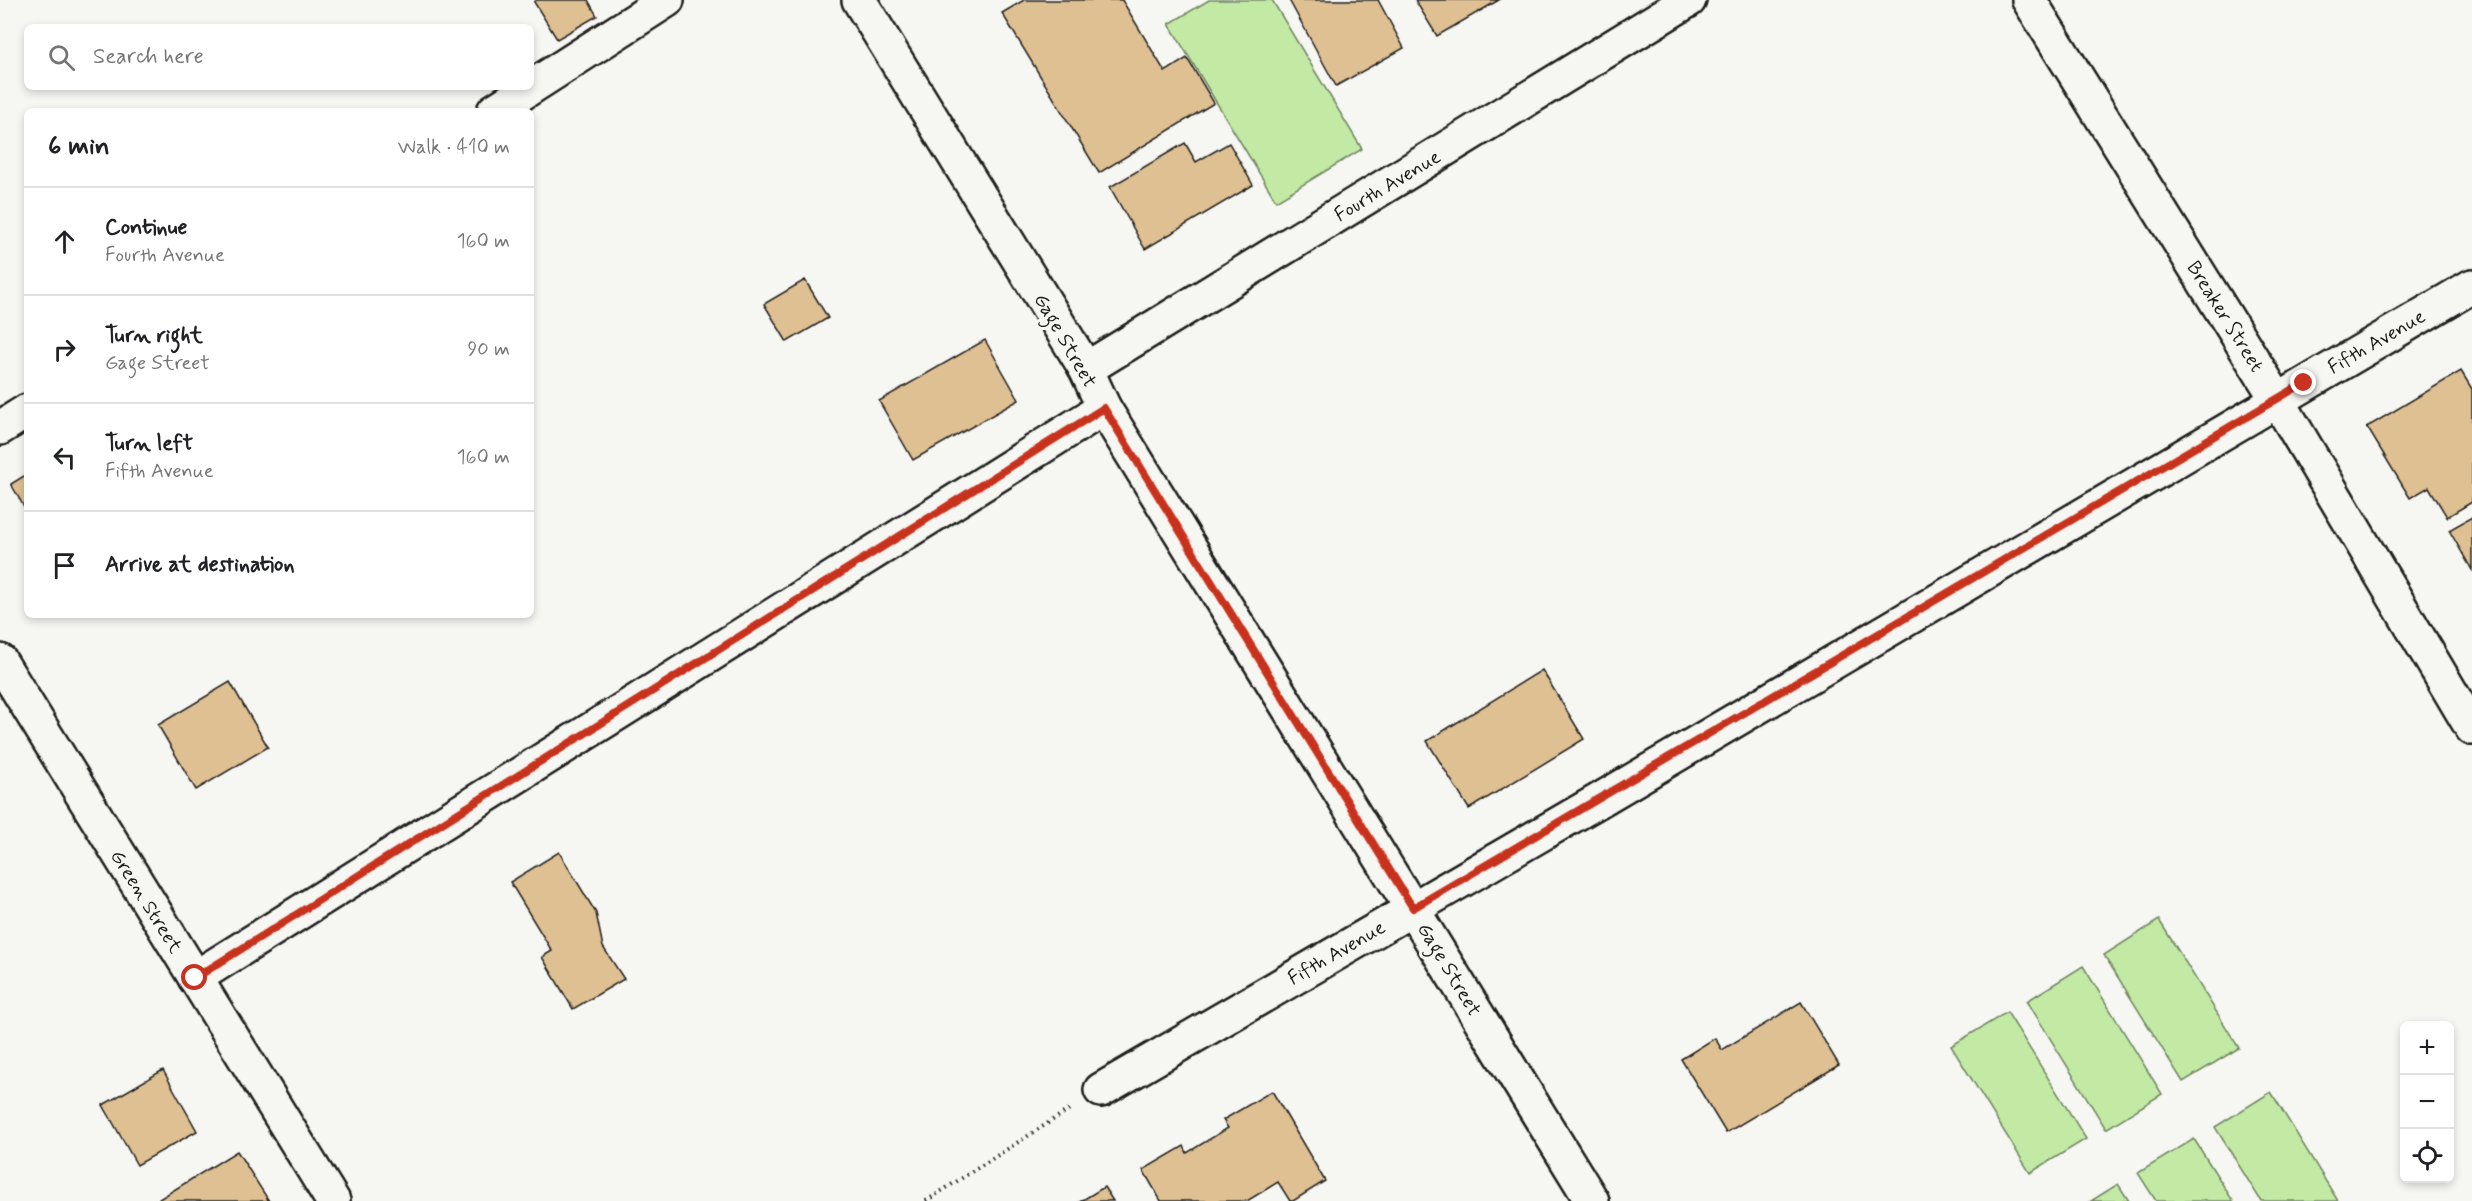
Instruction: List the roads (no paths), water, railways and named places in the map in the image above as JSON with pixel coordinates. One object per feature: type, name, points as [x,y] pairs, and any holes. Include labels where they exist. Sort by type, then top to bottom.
[{"type":"street","points":[[534,85],[667,0]]},
{"type":"street","name":"Gage Street","points":[[859,0],[1086,369],[1104,408],[1592,1201]]},
{"type":"street","name":"Fourth Avenue","points":[[1086,369],[1689,0]]},
{"type":"street","name":"Breaker Street","points":[[2029,0],[2277,399],[2472,728]]},
{"type":"street","points":[[499,108],[527,90]]},
{"type":"street","name":"Fifth Avenue","points":[[1101,1090],[2472,286]]},
{"type":"street","points":[[195,978],[1104,408]]},
{"type":"street","points":[[0,428],[24,413]]},
{"type":"street","name":"Green Street","points":[[0,662],[333,1201]]}]
